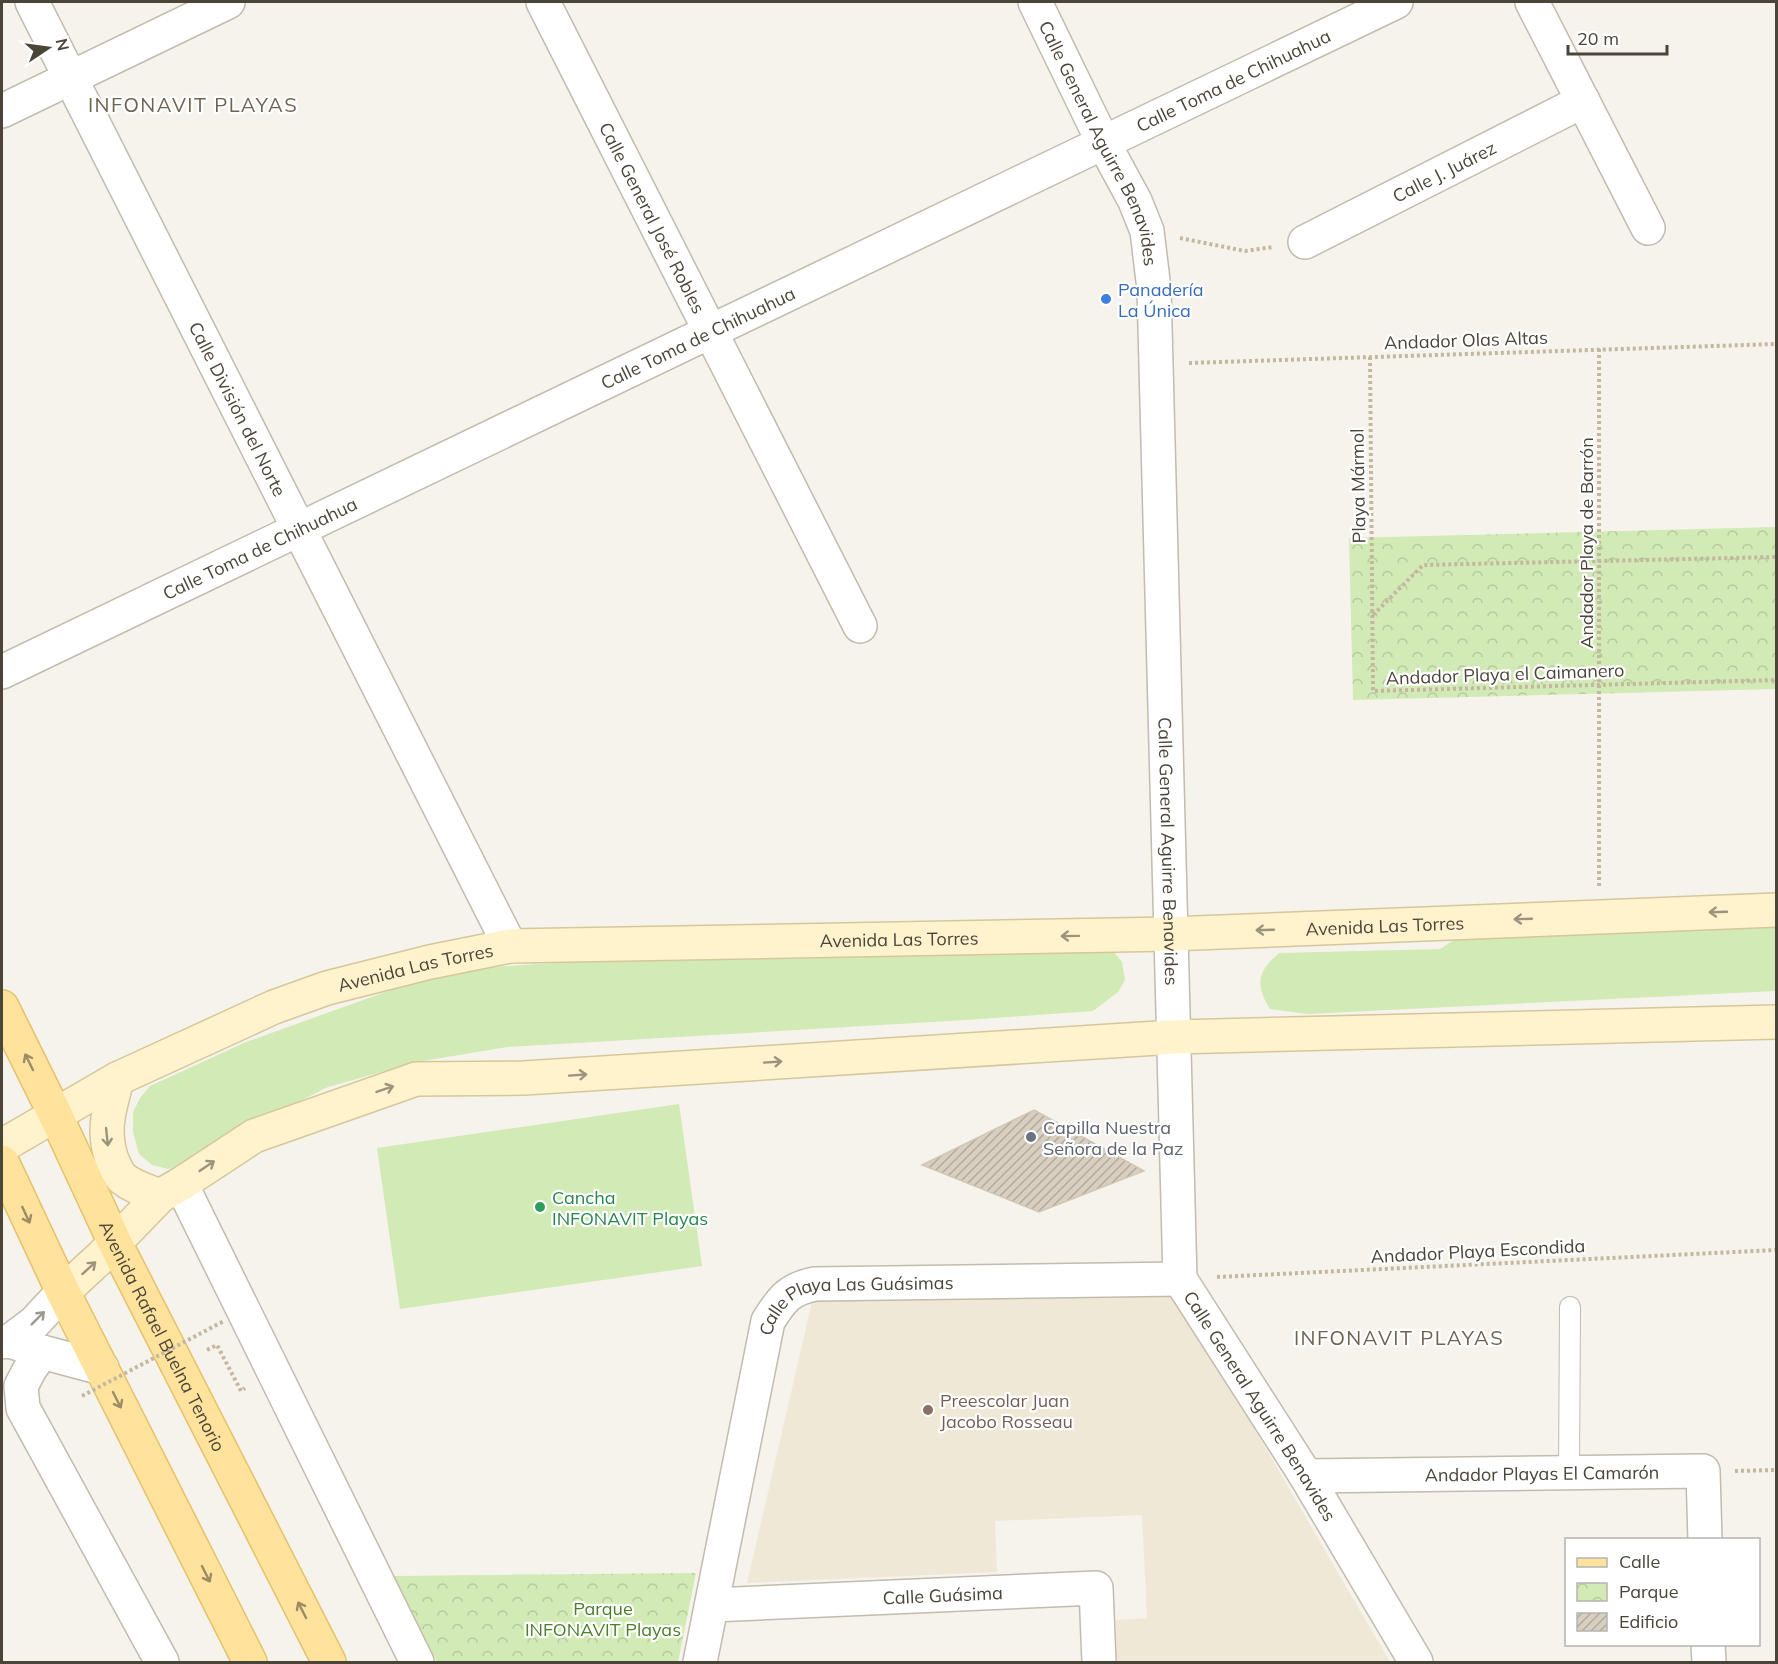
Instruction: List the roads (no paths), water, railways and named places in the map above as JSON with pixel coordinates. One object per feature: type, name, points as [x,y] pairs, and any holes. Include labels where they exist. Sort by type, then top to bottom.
[{"type":"main road","name":"Avenida Rafael Buelna Tenorio","points":[[2,1007],[115,1243],[329,1662]]},
{"type":"main road","points":[[2,1162],[63,1292],[250,1662]]},
{"type":"street","name":"Calle División del Norte","points":[[32,2],[510,946]]},
{"type":"street","points":[[2,111],[228,2]]},
{"type":"street","name":"Calle General José Robles","points":[[543,2],[860,626]]},
{"type":"street","name":"Calle General Aguirre Benavides","points":[[1035,2],[1103,142],[1135,201],[1147,231],[1154,290],[1180,1279],[1306,1476],[1416,1662]]},
{"type":"street","name":"Calle Toma de Chihuahua","points":[[2,672],[1396,2]]},
{"type":"street","points":[[1532,2],[1648,228]]},
{"type":"street","name":"Calle J. Juárez","points":[[1305,242],[1583,101]]},
{"type":"street","name":"Avenida Las Torres","points":[[2,1146],[117,1079],[274,1007],[327,988],[430,962],[510,946],[1171,934],[1776,910]]},
{"type":"street","points":[[6,1341],[34,1323],[63,1292],[170,1190],[254,1136],[416,1079],[524,1078],[1174,1037],[1776,1022]]},
{"type":"street","points":[[117,1079],[105,1128],[114,1166],[121,1177],[137,1188],[170,1190]]},
{"type":"street","points":[[170,1190],[417,1662]]},
{"type":"street","name":"Calle Playa Las Guásimas","points":[[700,1662],[768,1321],[782,1299],[800,1287],[815,1284],[1180,1279]]},
{"type":"street","points":[[6,1341],[102,1368]]},
{"type":"street","points":[[42,1352],[21,1386],[23,1408],[162,1662]]},
{"type":"street","name":"Andador Playas El Camarón","points":[[1306,1476],[1702,1471],[1705,1538]]},
{"type":"street","name":"Calle Guásima","points":[[713,1605],[1096,1588],[1099,1662]]},
{"type":"street","points":[[1708,1646],[1709,1662]]},
{"type":"lane","points":[[1569,1473],[1570,1306]]},
{"type":"place","name":"Panadería La Única","points":[[1106,299]]},
{"type":"place","name":"Capilla Nuestra Señora de la Paz","points":[[1031,1137]]},
{"type":"place","name":"Cancha INFONAVIT Playas","points":[[540,1207]]},
{"type":"place","name":"Preescolar Juan Jacobo Rosseau","points":[[928,1410]]},
{"type":"district","name":"INFONAVIT PLAYAS","points":[[193,104]]},
{"type":"district","name":"INFONAVIT PLAYAS","points":[[1399,1337]]},
{"type":"park label","name":"Parque INFONAVIT Playas","points":[[603,1618]]}]
